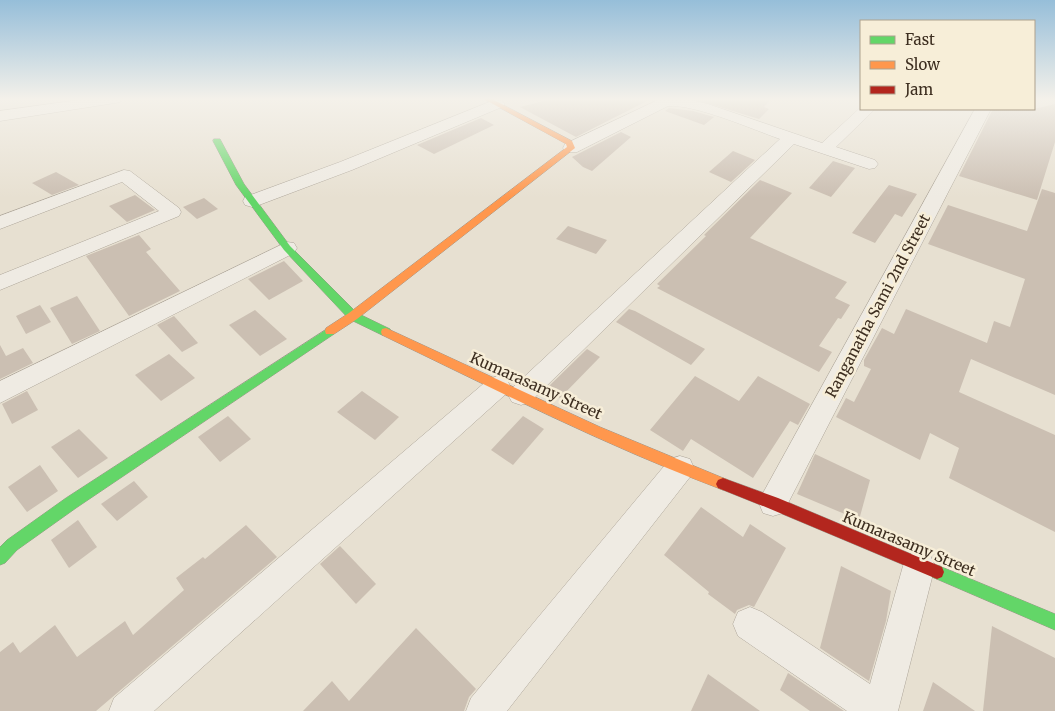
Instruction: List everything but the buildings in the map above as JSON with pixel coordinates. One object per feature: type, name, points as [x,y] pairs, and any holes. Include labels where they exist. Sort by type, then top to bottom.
[{"type":"street","points":[[252,201],[346,166],[423,132]]},
{"type":"street","points":[[549,132],[569,143],[571,148]]},
{"type":"street","points":[[0,558],[12,545],[71,503],[353,316],[571,148],[603,132]]},
{"type":"street","points":[[776,132],[869,164]]},
{"type":"street","points":[[825,150],[844,132]]},
{"type":"street","name":"Ranganatha Sami 2nd Street","points":[[773,503],[971,132]]},
{"type":"street","points":[[126,711],[509,390],[790,138]]},
{"type":"street","points":[[217,141],[240,185],[287,248],[353,316]]},
{"type":"street","points":[[0,223],[124,175],[172,212],[0,283]]},
{"type":"street","points":[[0,393],[287,248]]},
{"type":"street","name":"Kumarasamy Street","points":[[353,316],[680,468],[773,503],[1055,622]]},
{"type":"street","points":[[484,711],[680,468]]},
{"type":"street","points":[[750,624],[879,711],[919,566]]},
{"type":"traffic: fast","points":[[217,141],[240,185],[287,248],[353,316],[386,332]]},
{"type":"traffic: fast","points":[[0,558],[12,545],[71,503],[330,331]]},
{"type":"traffic: fast","points":[[937,572],[1055,622]]},
{"type":"traffic: slow","points":[[330,331],[353,316],[571,148],[569,143],[549,132]]},
{"type":"traffic: slow","points":[[386,332],[637,450],[723,484]]},
{"type":"traffic: jam","points":[[723,484],[937,572]]}]
